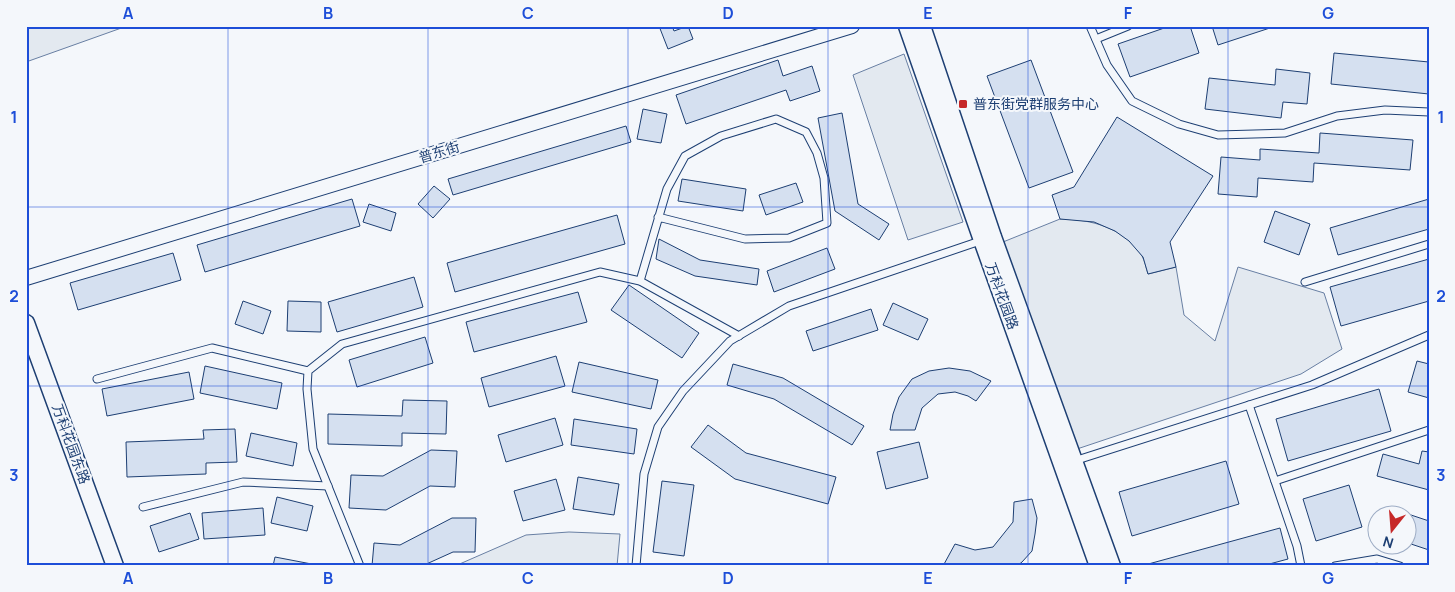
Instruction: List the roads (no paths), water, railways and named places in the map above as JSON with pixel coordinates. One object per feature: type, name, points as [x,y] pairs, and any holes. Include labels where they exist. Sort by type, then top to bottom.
[{"type":"street","name":"普东街","points":[[26,278],[852,26]]},
{"type":"street","name":"万科花园路","points":[[907,26],[1068,463],[1112,566]]},
{"type":"street","name":"万科花园路","points":[[922,26],[987,239]]},
{"type":"street","name":"万科花园东路","points":[[26,322],[115,566]]},
{"type":"street","name":"万科花园路","points":[[1068,463],[1098,566]]},
{"type":"lane","points":[[1090,26],[1107,65],[1132,101],[1179,124],[1218,135],[1285,133],[1337,116],[1386,110],[1429,112]]},
{"type":"lane","points":[[1096,39],[1128,26]]},
{"type":"lane","points":[[640,281],[658,218],[667,188],[685,156],[721,136],[776,119],[806,132],[817,153],[824,178],[827,223],[789,238],[745,239],[658,218]]},
{"type":"lane","points":[[636,566],[644,474],[658,427],[684,391],[730,341],[789,306],[987,239]]},
{"type":"lane","points":[[1305,282],[1429,244]]},
{"type":"lane","points":[[360,566],[313,449],[307,389],[308,371],[342,344],[600,272],[640,281],[739,336]]},
{"type":"lane","points":[[1068,463],[1312,385],[1429,335]]},
{"type":"lane","points":[[97,379],[212,348],[308,371]]},
{"type":"lane","points":[[1249,405],[1297,546],[1301,566]]},
{"type":"lane","points":[[1275,481],[1429,430]]},
{"type":"lane","points":[[143,507],[243,482],[328,486]]},
{"type":"lane","points":[[1335,566],[1377,559],[1400,566]]},
{"type":"place","name":"普东街党群服务中心","points":[[963,104]]}]
